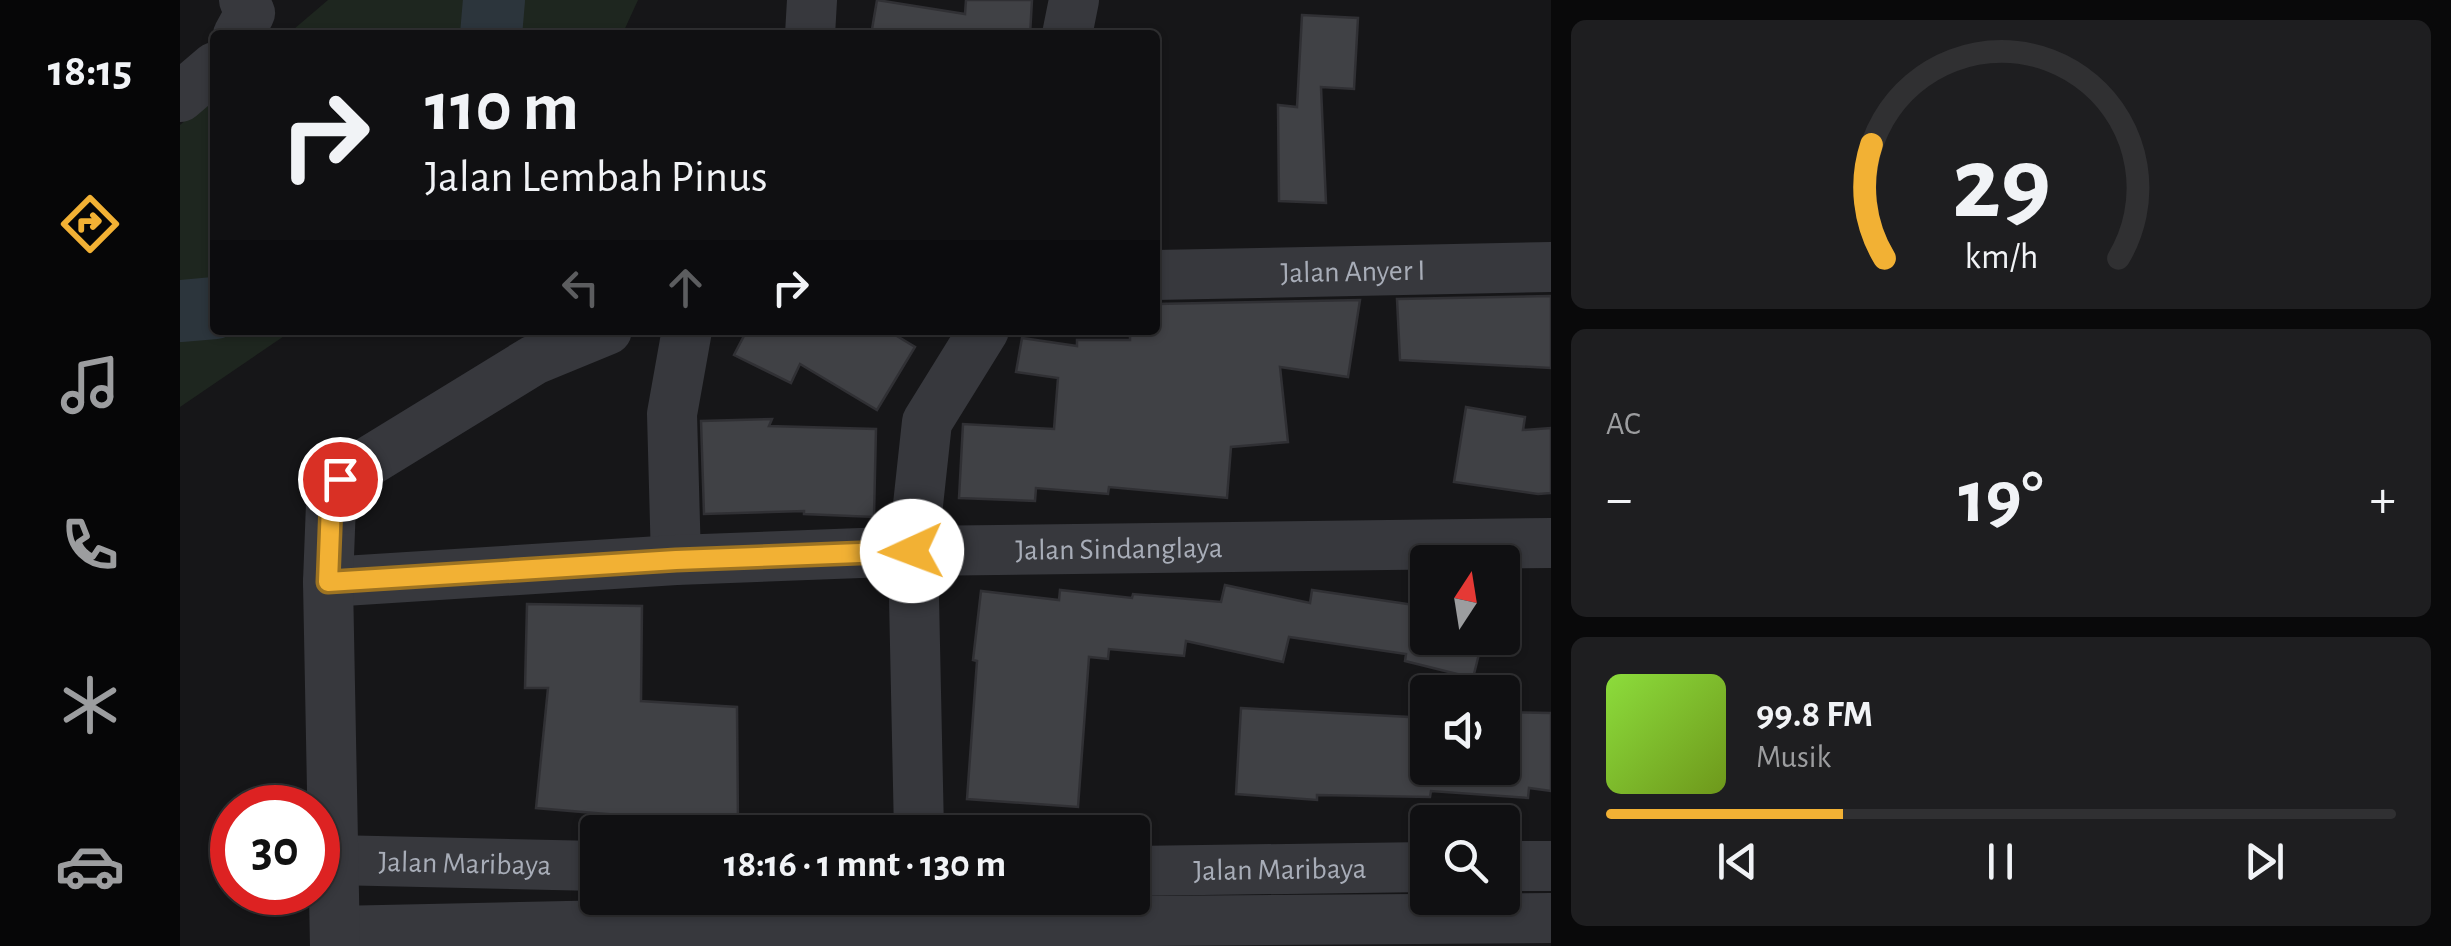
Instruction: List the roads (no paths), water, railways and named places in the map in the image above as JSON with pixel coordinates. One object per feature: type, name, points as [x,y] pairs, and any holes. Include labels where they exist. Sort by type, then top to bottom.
[{"type":"street","points":[[241,30],[250,13],[244,0]]},
{"type":"street","points":[[810,30],[812,0]]},
{"type":"street","points":[[1069,30],[1074,0]]},
{"type":"street","points":[[180,96],[210,71]]},
{"type":"street","name":"Jalan Anyer I","points":[[1160,275],[1551,267]]},
{"type":"street","points":[[331,785],[328,582],[331,504],[340,479],[534,360],[595,335]]},
{"type":"street","points":[[676,560],[672,414],[686,335]]},
{"type":"street","points":[[919,815],[912,551],[927,422],[981,335]]},
{"type":"street","name":"Jalan Sindanglaya","points":[[328,582],[676,560],[912,551],[1551,542]]},
{"type":"street","name":"Jalan Maribaya","points":[[340,860],[580,866]]},
{"type":"street","points":[[1520,866],[1551,866]]},
{"type":"street","name":"Jalan Maribaya","points":[[1150,871],[1410,867]]},
{"type":"street","name":"Jalan Maribaya","points":[[335,938],[920,922],[1551,918]]},
{"type":"waterway","points":[[491,30],[494,0]]},
{"type":"waterway","points":[[180,311],[210,308]]}]
